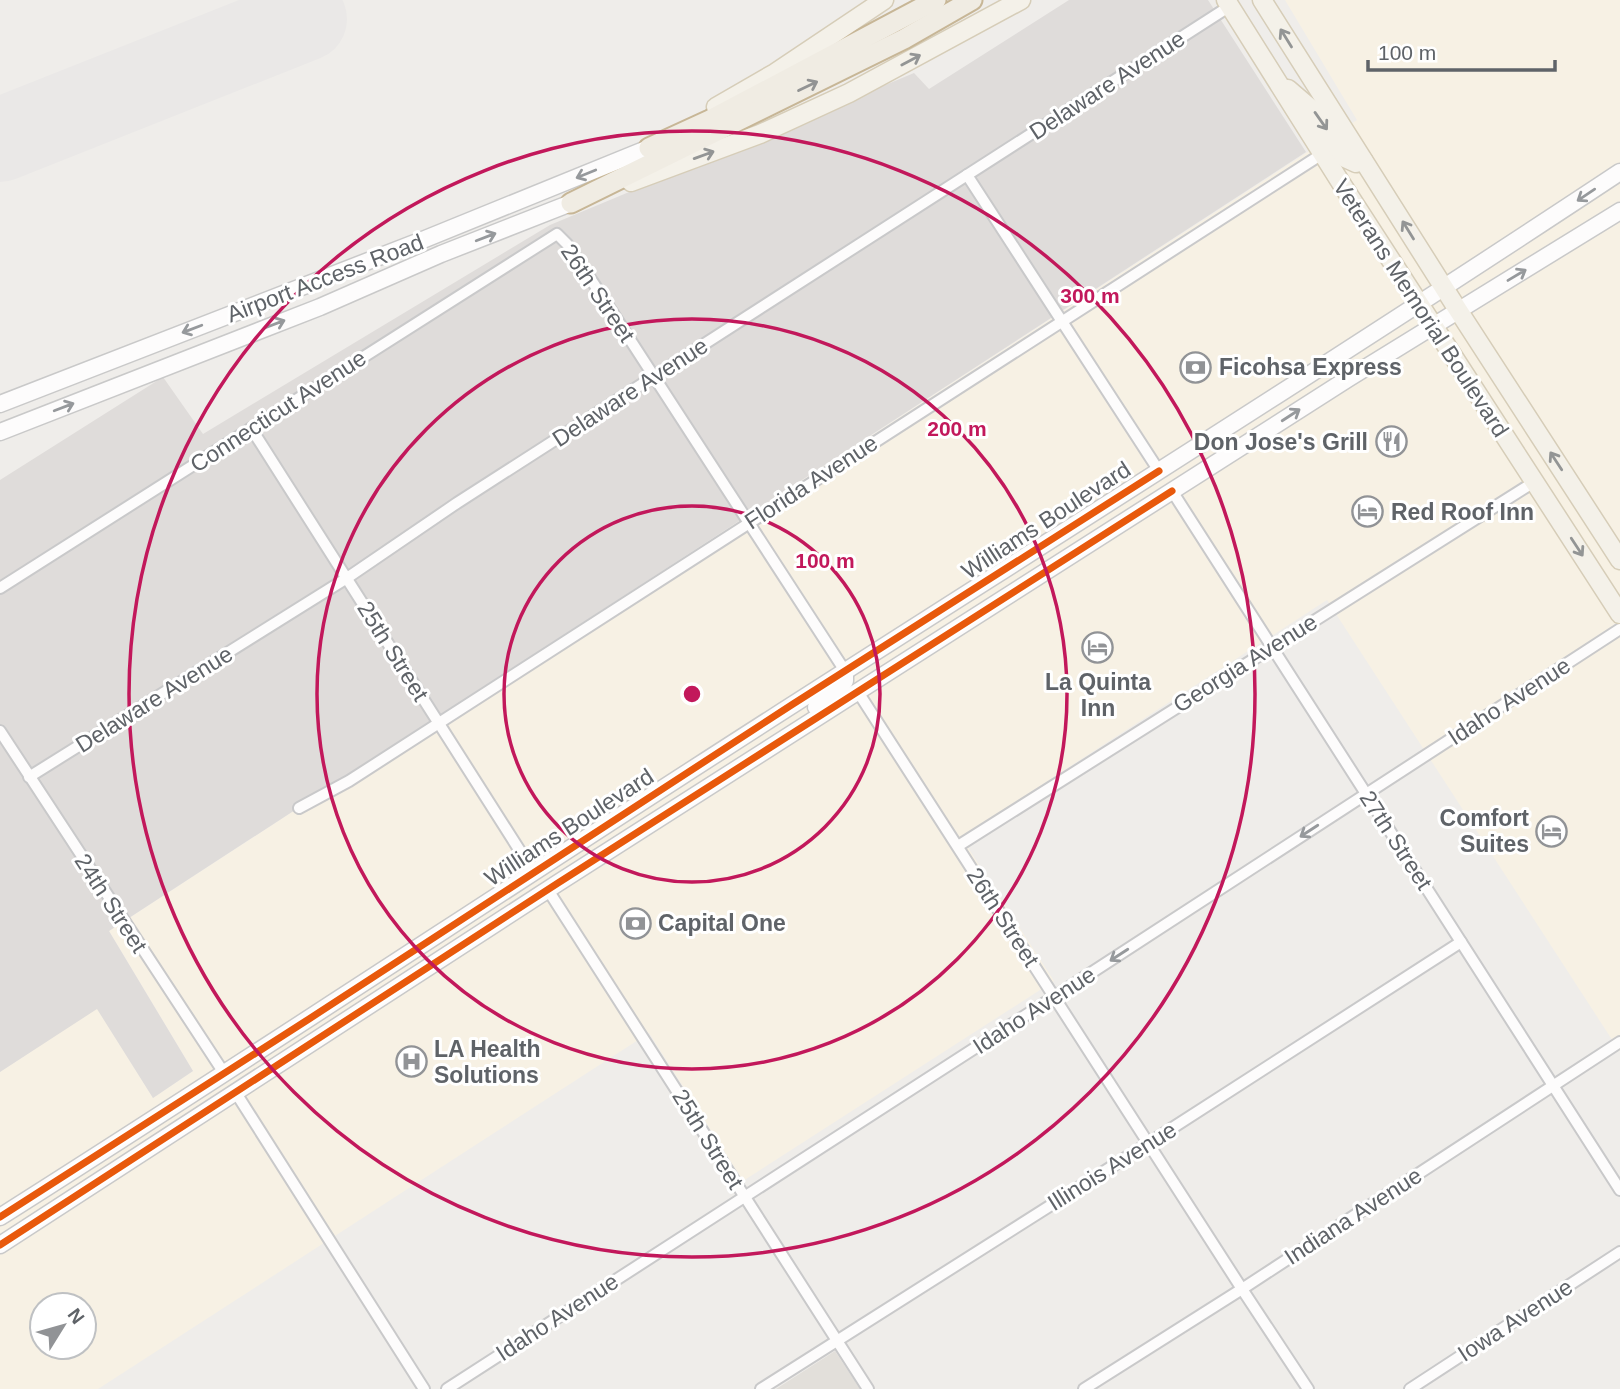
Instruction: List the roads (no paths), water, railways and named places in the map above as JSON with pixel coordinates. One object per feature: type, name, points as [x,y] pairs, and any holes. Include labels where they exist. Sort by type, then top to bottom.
[{"type":"highway","points":[[571,204],[900,31],[936,0]]},
{"type":"highway","points":[[649,148],[972,0]]},
{"type":"main road","points":[[649,148],[775,73],[884,0]]},
{"type":"main road","points":[[571,204],[761,134],[849,93],[1021,0]]},
{"type":"main road","name":"Veterans Memorial Boulevard","points":[[1262,0],[1620,560]]},
{"type":"main road","name":"Veterans Memorial Boulevard","points":[[1228,3],[1432,326],[1620,614]]},
{"type":"main road","points":[[1275,78],[1315,113],[1345,158],[1356,163],[1363,160]]},
{"type":"main road","name":"Airport Access Road","points":[[0,404],[425,239],[649,148]]},
{"type":"main road","name":"Williams Boulevard","points":[[0,1217],[1620,172]]},
{"type":"main road","name":"Airport Access Road","points":[[0,432],[320,307],[441,254],[571,204]]},
{"type":"main road","name":"Williams Boulevard","points":[[0,1245],[1172,491],[1432,326],[1620,211]]},
{"type":"main road","points":[[1554,513],[1570,508],[1594,520]]},
{"type":"main road","points":[[765,751],[776,733],[832,696],[845,681],[845,671]]},
{"type":"main road","points":[[548,890],[547,880],[552,873],[593,846],[603,828]]},
{"type":"main road","points":[[236,1093],[238,1081],[244,1071],[274,1049],[280,1038]]},
{"type":"main road","points":[[190,1123],[202,1101],[219,1086],[224,1073]]},
{"type":"street","name":"Delaware Avenue","points":[[29,777],[346,578],[457,503],[967,176],[1228,3]]},
{"type":"street","name":"Florida Avenue","points":[[299,808],[349,780],[1322,154]]},
{"type":"street","points":[[967,176],[1159,471]]},
{"type":"street","name":"26th Street","points":[[555,234],[567,244],[586,271],[845,671]]},
{"type":"street","name":"Connecticut Avenue","points":[[0,587],[555,234]]},
{"type":"street","name":"25th Street","points":[[251,428],[534,873]]},
{"type":"street","name":"Georgia Avenue","points":[[958,846],[1534,482]]},
{"type":"street","name":"27th Street","points":[[1172,491],[1620,1190]]},
{"type":"street","name":"Idaho Avenue","points":[[447,1389],[1620,629]]},
{"type":"street","name":"26th Street","points":[[858,692],[1308,1389]]},
{"type":"street","name":"24th Street","points":[[0,732],[224,1073]]},
{"type":"street","name":"25th Street","points":[[548,890],[868,1389]]},
{"type":"street","name":"Illinois Avenue","points":[[761,1389],[1461,942]]},
{"type":"street","name":"Indiana Avenue","points":[[1084,1389],[1620,1042]]},
{"type":"street","points":[[236,1093],[424,1389]]},
{"type":"street","name":"Iowa Avenue","points":[[1410,1389],[1620,1252]]},
{"type":"place","name":"Ficohsa Express","points":[[1196,367]]},
{"type":"place","name":"Don Jose's Grill","points":[[1391,442]]},
{"type":"place","name":"Red Roof Inn","points":[[1368,512]]},
{"type":"place","name":"La Quinta Inn","points":[[1098,648]]},
{"type":"place","name":"Comfort Suites","points":[[1552,831]]},
{"type":"place","name":"Capital One","points":[[635,923]]},
{"type":"place","name":"LA Health Solutions","points":[[411,1062]]}]
